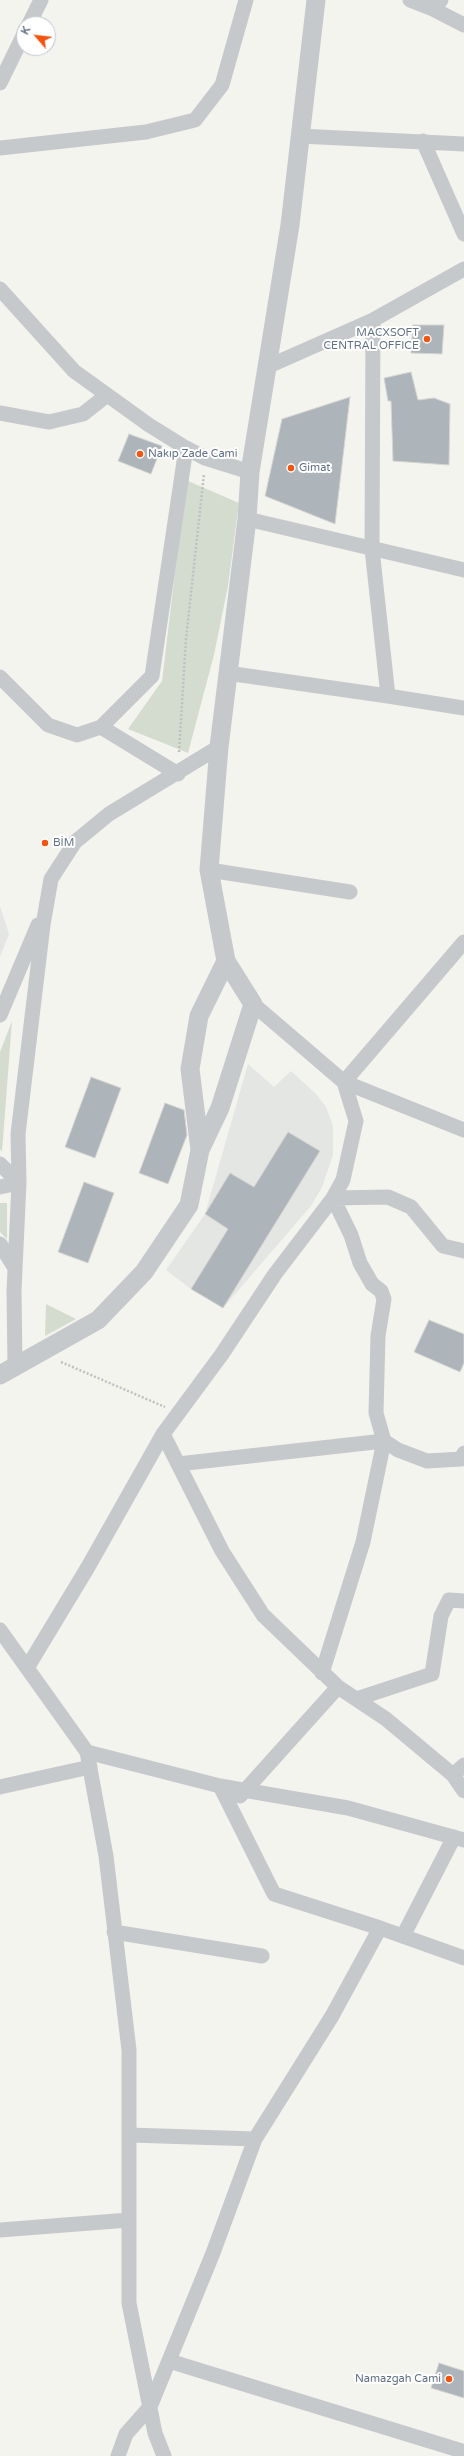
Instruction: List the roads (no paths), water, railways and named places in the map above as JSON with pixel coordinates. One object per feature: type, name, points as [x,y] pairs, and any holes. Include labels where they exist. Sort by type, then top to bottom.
[{"type":"street","points":[[33,16],[41,0]]},
{"type":"street","points":[[0,148],[146,132],[195,120],[222,85],[246,0]]},
{"type":"street","points":[[316,0],[299,136],[290,225],[269,366],[250,472],[248,519],[227,673],[219,747],[209,870],[226,961],[253,1004],[344,1082],[464,1130]]},
{"type":"street","points":[[410,0],[437,5],[464,25]]},
{"type":"street","points":[[0,83],[16,50]]},
{"type":"street","points":[[299,136],[464,144]]},
{"type":"street","points":[[423,141],[464,234]]},
{"type":"street","points":[[269,366],[373,320],[464,269]]},
{"type":"street","points":[[0,289],[74,371],[149,425],[186,448],[205,458],[250,472]]},
{"type":"street","points":[[373,320],[372,549],[388,696]]},
{"type":"street","points":[[0,413],[49,422],[83,414],[107,395]]},
{"type":"street","points":[[0,678],[48,725],[77,735],[101,727],[152,676],[186,448]]},
{"type":"street","points":[[248,519],[464,570]]},
{"type":"street","points":[[227,673],[464,708]]},
{"type":"street","points":[[101,727],[178,774]]},
{"type":"street","points":[[8,1371],[19,1183],[18,1134],[46,906],[51,879],[75,842],[110,814],[178,774],[219,747]]},
{"type":"street","points":[[209,870],[350,892]]},
{"type":"street","points":[[0,1015],[46,906]]},
{"type":"street","points":[[344,1082],[464,942]]},
{"type":"street","points":[[200,1150],[190,1069],[199,1016],[226,961]]},
{"type":"street","points":[[8,1371],[98,1320],[144,1272],[189,1205],[200,1150],[220,1108],[253,1004]]},
{"type":"street","points":[[27,1668],[88,1567],[177,1412],[222,1354],[275,1274],[333,1198],[343,1180],[356,1121],[344,1082]]},
{"type":"street","points":[[0,1164],[19,1183]]},
{"type":"street","points":[[0,1186],[19,1183]]},
{"type":"street","points":[[333,1198],[388,1197],[411,1207],[443,1246],[464,1251]]},
{"type":"street","points":[[322,1673],[363,1542],[384,1441],[376,1413],[378,1336],[384,1299],[381,1291],[372,1284],[360,1263],[351,1235],[333,1198]]},
{"type":"street","points":[[0,1244],[15,1268]]},
{"type":"street","points":[[163,1434],[222,1551],[263,1615],[338,1687],[459,1770],[464,1791]]},
{"type":"street","points":[[178,1464],[384,1441],[398,1450],[427,1461],[461,1459],[464,1453]]},
{"type":"street","points":[[356,1699],[432,1674],[441,1616],[449,1600],[464,1601]]},
{"type":"street","points":[[0,1630],[88,1760],[106,1856],[129,2050],[128,2303],[155,2433],[164,2456]]},
{"type":"street","points":[[230,1806],[338,1687]]},
{"type":"street","points":[[0,1787],[88,1760],[245,1791],[348,1808],[459,1839],[403,1936]]},
{"type":"street","points":[[220,1786],[274,1894],[380,1928],[464,1958]]},
{"type":"street","points":[[118,2456],[126,2434],[150,2406],[213,2253],[255,2139],[332,2016],[380,1928]]},
{"type":"street","points":[[114,1932],[262,1956]]},
{"type":"street","points":[[129,2134],[255,2139]]},
{"type":"street","points":[[0,2230],[129,2220]]},
{"type":"street","points":[[169,2360],[463,2450]]},
{"type":"place","name":"MACXSOFT CENTRAL OFFICE","points":[[427,339]]},
{"type":"place","name":"Nakıp Zade Cami","points":[[140,454]]},
{"type":"place","name":"Gimat","points":[[291,468]]},
{"type":"place","name":"BİM","points":[[45,843]]},
{"type":"place","name":"Namazgah Cami","points":[[449,2379]]}]
